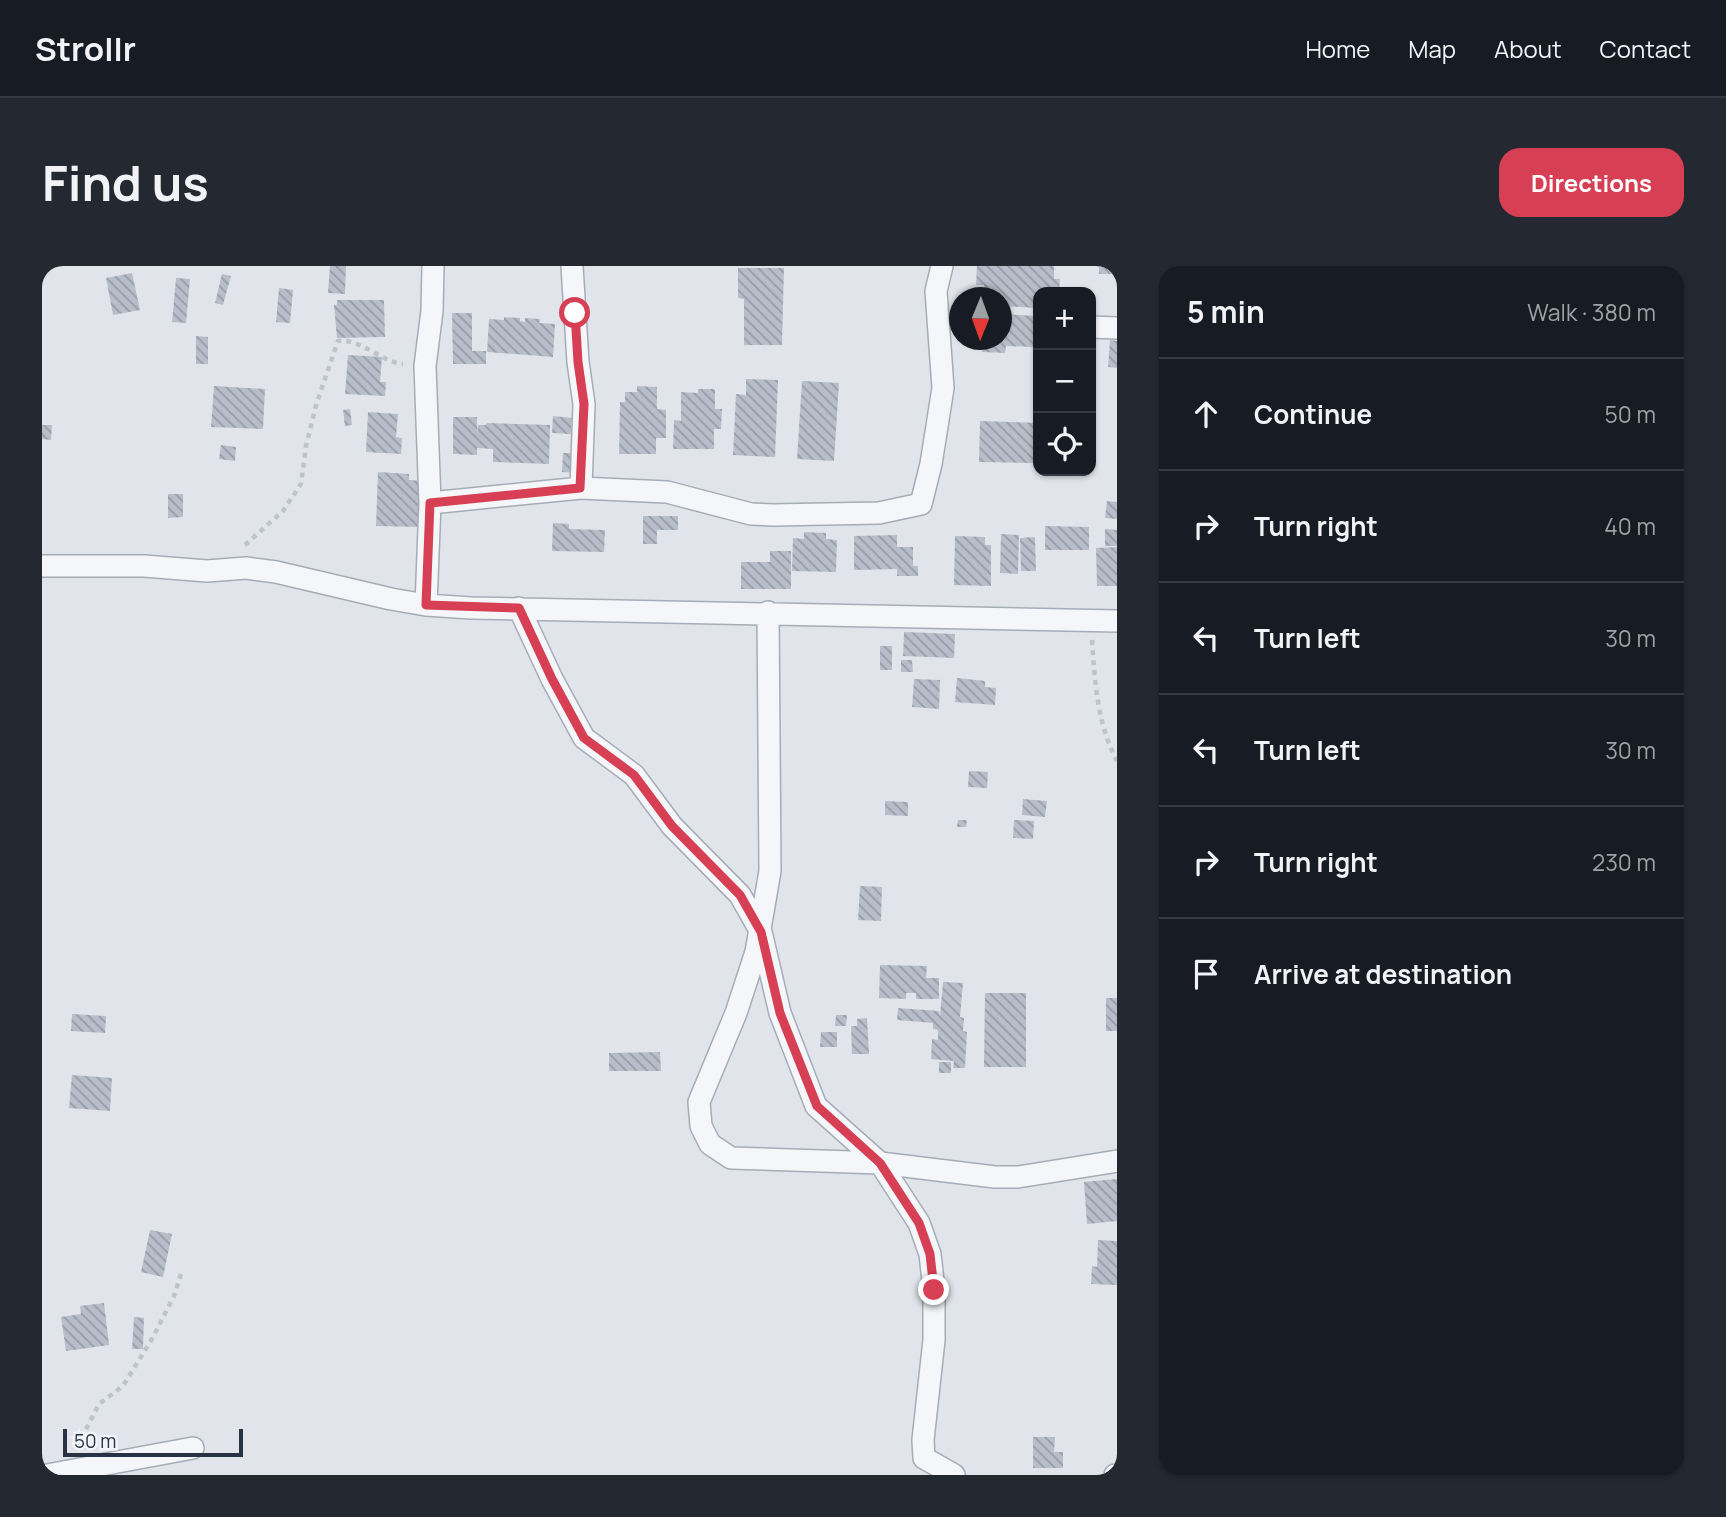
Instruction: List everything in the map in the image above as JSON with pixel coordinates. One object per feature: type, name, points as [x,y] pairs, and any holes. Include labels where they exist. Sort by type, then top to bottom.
[{"type":"street","points":[[426,605],[430,503],[425,366],[432,312],[433,266]]},
{"type":"street","points":[[572,266],[578,362],[584,404],[580,488]]},
{"type":"street","points":[[430,503],[580,488],[667,492],[751,514],[879,513],[921,504],[931,464],[943,388],[936,291],[942,266]]},
{"type":"street","points":[[1096,327],[1117,328]]},
{"type":"street","points":[[42,566],[144,566],[207,571],[246,568],[276,572],[391,600],[426,605],[1117,621]]},
{"type":"street","points":[[519,608],[552,679],[584,738],[634,775],[672,826],[740,895],[761,932],[780,1013],[817,1106],[880,1163],[919,1223],[930,1254],[934,1290],[934,1340],[923,1440],[923,1467],[954,1475]]},
{"type":"street","points":[[768,612],[770,871],[756,952],[736,1013],[699,1102],[701,1126],[710,1144],[731,1158],[880,1163],[975,1176],[1018,1177],[1117,1161]]},
{"type":"street","points":[[53,1474],[193,1447]]},
{"type":"path","points":[[240,550],[283,511],[301,484],[306,446],[317,402],[338,341],[347,341],[394,363],[425,366]]},
{"type":"path","points":[[1091,620],[1100,719],[1117,761]]},
{"type":"path","points":[[53,1474],[86,1433],[99,1404],[123,1386],[131,1374],[161,1324],[181,1275]]},
{"type":"building","points":[[330,266],[346,266],[345,294],[328,293]]},
{"type":"building","points":[[977,266],[1054,266],[1054,279],[1060,279],[1059,287],[1033,287],[1033,308],[1012,307],[1012,287],[976,285]]},
{"type":"building","points":[[1099,266],[1117,266],[1117,274],[1099,274]]},
{"type":"building","points":[[738,268],[784,268],[782,345],[744,345],[744,299],[738,298]]},
{"type":"building","points":[[132,273],[140,310],[113,315],[106,278]]},
{"type":"building","points":[[222,274],[231,276],[223,305],[215,303]]},
{"type":"building","points":[[176,278],[190,279],[186,323],[172,322]]},
{"type":"building","points":[[279,288],[293,290],[290,323],[276,322]]},
{"type":"building","points":[[337,300],[384,300],[385,337],[337,338],[334,305],[337,305]]},
{"type":"building","points":[[452,313],[472,313],[472,351],[486,351],[486,364],[453,364]]},
{"type":"building","points":[[1012,315],[1033,316],[1033,347],[1012,346]]},
{"type":"building","points":[[504,317],[520,318],[520,321],[525,322],[525,318],[540,319],[539,323],[555,324],[553,357],[487,352],[489,319],[504,320]]},
{"type":"building","points":[[196,336],[208,337],[208,364],[196,364]]},
{"type":"building","points":[[1110,340],[1117,341],[1117,368],[1108,367]]},
{"type":"building","points":[[982,350],[1005,350],[1005,353]]},
{"type":"building","points":[[348,355],[382,357],[380,382],[386,382],[385,396],[345,394]]},
{"type":"building","points":[[746,379],[778,380],[775,457],[733,455],[736,394],[746,395]]},
{"type":"building","points":[[802,381],[839,383],[834,461],[797,459]]},
{"type":"building","points":[[214,386],[265,389],[263,429],[211,427]]},
{"type":"building","points":[[637,386],[657,387],[657,409],[666,410],[666,438],[656,438],[656,454],[619,454],[620,402],[625,402],[625,392],[637,392]]},
{"type":"building","points":[[698,389],[715,389],[715,409],[722,409],[721,429],[714,429],[714,449],[673,449],[674,420],[681,421],[681,392],[698,393]]},
{"type":"building","points":[[350,409],[352,425],[345,426],[343,410]]},
{"type":"building","points":[[368,412],[398,414],[396,437],[402,438],[401,454],[366,452]]},
{"type":"building","points":[[553,416],[572,418],[571,434],[552,433]]},
{"type":"building","points":[[453,417],[477,417],[477,435],[478,425],[487,423],[550,425],[549,464],[493,462],[493,449],[477,448],[477,455],[453,454]]},
{"type":"building","points":[[980,421],[1033,423],[1033,463],[979,462]]},
{"type":"building","points":[[42,425],[52,425],[51,440],[42,439]]},
{"type":"building","points":[[221,445],[236,447],[235,461],[219,459]]},
{"type":"building","points":[[563,453],[575,453],[574,473],[562,472]]},
{"type":"building","points":[[378,472],[409,474],[409,480],[422,481],[420,527],[376,526]]},
{"type":"building","points":[[168,494],[183,494],[183,517],[168,518]]},
{"type":"building","points":[[1107,501],[1117,502],[1117,519],[1105,518]]},
{"type":"building","points":[[643,516],[678,516],[678,530],[657,530],[657,544],[643,544]]},
{"type":"building","points":[[553,523],[569,524],[569,529],[605,530],[604,552],[552,551]]},
{"type":"building","points":[[1045,526],[1089,527],[1089,550],[1045,550]]},
{"type":"building","points":[[1105,529],[1117,530],[1117,546],[1105,546]]},
{"type":"building","points":[[804,532],[826,533],[826,539],[837,540],[836,572],[792,571],[793,538],[804,539]]},
{"type":"building","points":[[1001,534],[1019,535],[1018,574],[1000,573]]},
{"type":"building","points":[[897,535],[897,547],[913,547],[913,566],[918,566],[918,576],[897,576],[897,569],[854,570],[854,536]]},
{"type":"building","points":[[955,536],[985,537],[985,545],[991,545],[991,586],[954,585]]},
{"type":"building","points":[[1035,537],[1036,571],[1021,571],[1020,538]]},
{"type":"building","points":[[1117,547],[1117,586],[1097,586],[1096,548]]},
{"type":"building","points":[[770,551],[791,551],[791,589],[741,589],[741,562],[770,562]]},
{"type":"building","points":[[904,632],[955,634],[954,658],[903,656]]},
{"type":"building","points":[[880,646],[892,646],[892,670],[880,670]]},
{"type":"building","points":[[901,660],[912,660],[913,672],[901,672]]},
{"type":"building","points":[[957,678],[985,681],[985,687],[996,688],[995,705],[955,702]]},
{"type":"building","points":[[914,679],[940,680],[939,709],[912,707]]},
{"type":"building","points":[[969,771],[988,772],[987,788],[968,787]]},
{"type":"building","points":[[1023,799],[1047,801],[1045,817],[1022,815]]},
{"type":"building","points":[[885,801],[908,802],[908,816],[885,815]]},
{"type":"building","points":[[958,820],[967,820],[966,827],[957,827]]},
{"type":"building","points":[[1014,820],[1034,821],[1033,839],[1013,838]]},
{"type":"building","points":[[860,886],[882,887],[881,921],[858,920]]},
{"type":"building","points":[[880,965],[927,966],[926,978],[939,978],[939,999],[916,999],[916,993],[906,993],[906,999],[879,998]]},
{"type":"building","points":[[943,982],[963,983],[960,1017],[964,1018],[963,1031],[967,1032],[965,1068],[953,1068],[954,1061],[931,1059],[932,1039],[938,1040],[938,1030],[933,1029],[933,1023],[897,1020],[898,1008],[939,1011],[940,1016]]},
{"type":"building","points":[[985,993],[1026,993],[1026,1067],[984,1067]]},
{"type":"building","points":[[1106,998],[1117,998],[1117,1031],[1106,1031]]},
{"type":"building","points":[[72,1014],[106,1016],[105,1033],[71,1031]]},
{"type":"building","points":[[836,1015],[847,1015],[846,1026],[835,1026]]},
{"type":"building","points":[[867,1018],[869,1054],[852,1054],[851,1026],[857,1026],[857,1019]]},
{"type":"building","points":[[821,1032],[837,1032],[837,1047],[820,1047]]},
{"type":"building","points":[[660,1052],[661,1071],[609,1071],[609,1053]]},
{"type":"building","points":[[939,1062],[951,1062],[951,1073],[939,1073]]},
{"type":"building","points":[[72,1075],[112,1078],[110,1111],[69,1108]]},
{"type":"building","points":[[1117,1179],[1117,1221],[1087,1224],[1084,1182]]},
{"type":"building","points":[[150,1230],[172,1234],[163,1277],[141,1272]]},
{"type":"building","points":[[1098,1240],[1117,1241],[1117,1285],[1091,1284],[1092,1266],[1097,1267]]},
{"type":"building","points":[[104,1303],[109,1345],[66,1351],[61,1317],[81,1314],[80,1306]]},
{"type":"building","points":[[134,1317],[144,1318],[143,1349],[132,1349]]},
{"type":"building","points":[[1033,1437],[1055,1437],[1054,1452],[1063,1452],[1063,1468],[1033,1468]]},
{"type":"route","points":[[575,313],[584,404],[580,488],[430,503],[426,605],[519,608],[552,679],[584,738],[634,775],[672,826],[740,895],[761,932],[780,1013],[817,1106],[880,1163],[919,1223],[930,1254],[934,1290]]}]
